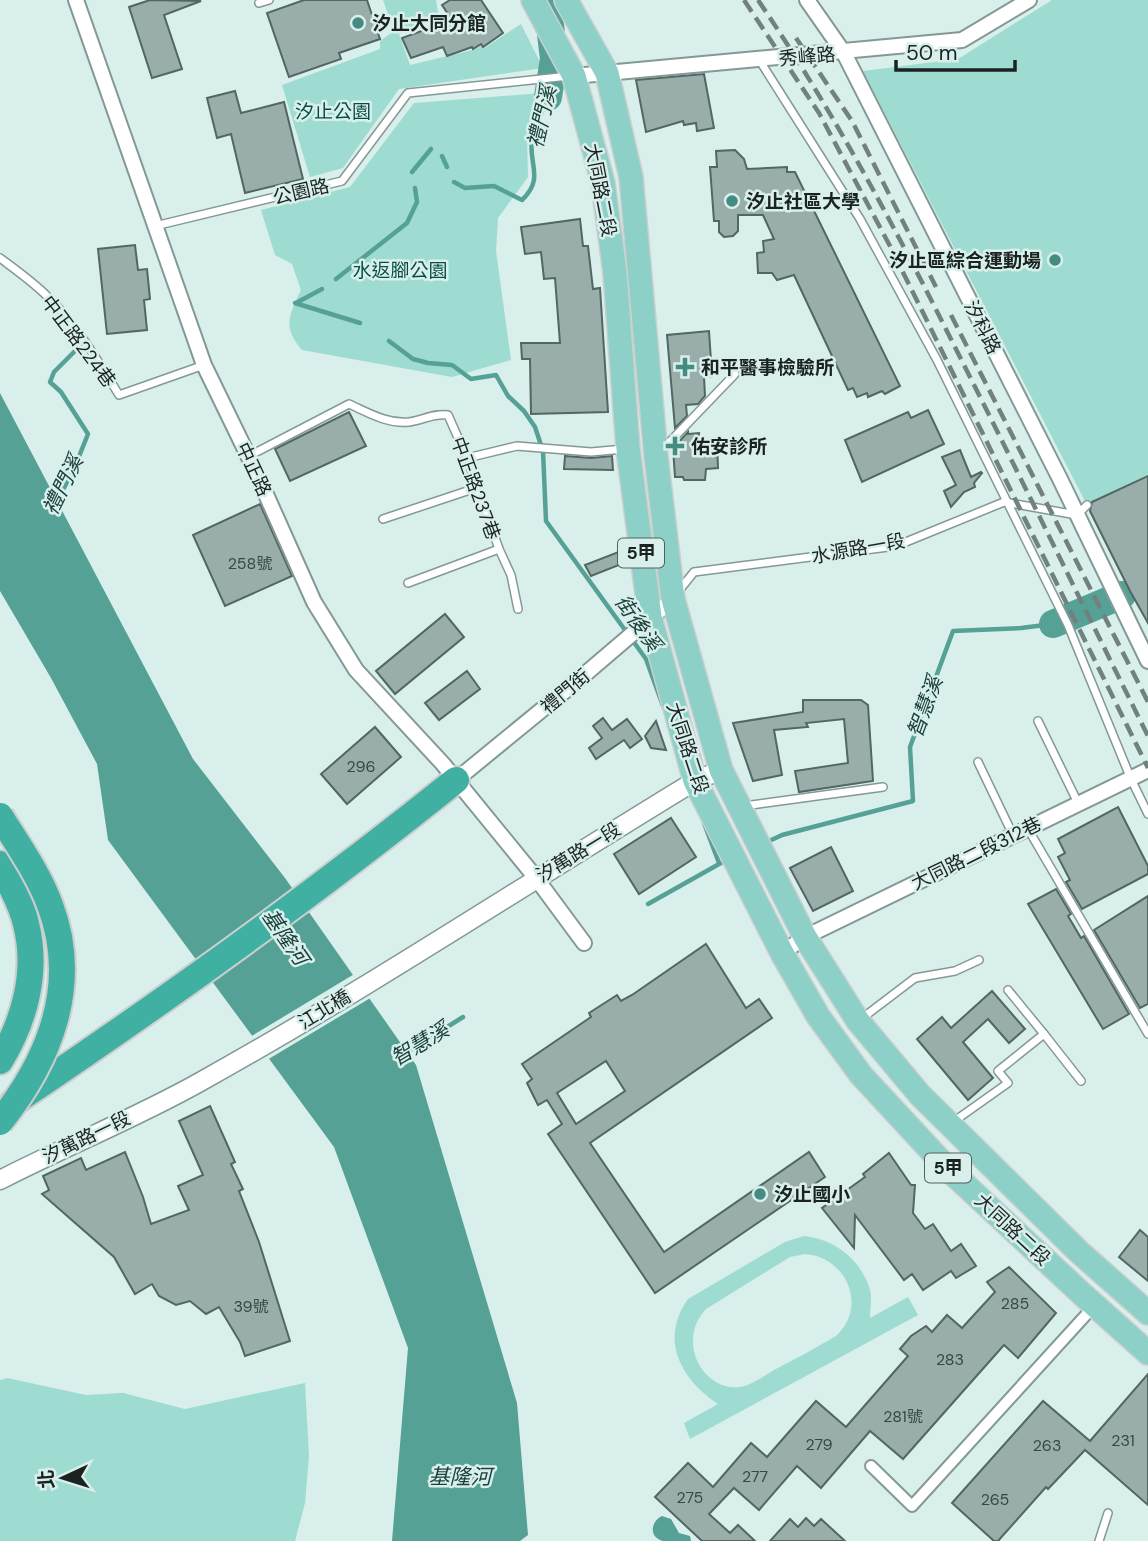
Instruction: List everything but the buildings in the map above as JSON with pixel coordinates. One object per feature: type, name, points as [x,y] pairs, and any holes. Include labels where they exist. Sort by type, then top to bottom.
[{"type":"highway","points":[[0,1111],[146,1014],[379,841],[456,780]]},
{"type":"highway","points":[[0,817],[30,864],[50,905],[59,939],[63,974],[57,1018],[37,1068],[17,1101],[0,1122]]},
{"type":"highway","points":[[0,864],[26,923],[30,961],[28,992],[14,1038],[0,1061]]},
{"type":"main road","name":"大同路二段","points":[[533,0],[553,34],[603,183],[615,273],[628,449],[636,629],[690,784],[707,804],[782,953],[818,1016],[861,1075],[949,1170],[1148,1353]]},
{"type":"main road","name":"大同路二段","points":[[566,0],[607,73],[631,177],[656,456],[673,599],[721,770],[805,937],[858,1021],[920,1095],[1078,1251],[1148,1313]]},
{"type":"main road","points":[[618,321],[645,318]]},
{"type":"main road","points":[[1088,1300],[1098,1267]]},
{"type":"street","name":"中正路","points":[[76,0],[204,365],[249,456],[314,602],[356,670],[456,780],[536,878],[584,943]]},
{"type":"street","name":"汐科路","points":[[807,0],[845,53],[1082,510],[1091,544],[1143,639],[1148,662]]},
{"type":"street","name":"秀峰路","points":[[568,76],[760,61],[962,40],[1029,0]]},
{"type":"street","name":"禮門街","points":[[456,780],[673,599]]},
{"type":"street","name":"汐萬路一段","points":[[438,941],[690,784],[721,770]]},
{"type":"street","name":"大同路二段312巷","points":[[782,953],[805,937],[1148,770]]},
{"type":"street","name":"江北橋","points":[[210,1076],[438,941]]},
{"type":"street","name":"汐萬路一段","points":[[0,1180],[210,1076]]},
{"type":"street","points":[[871,1466],[912,1506],[1088,1300]]},
{"type":"lane","points":[[259,3],[269,0]]},
{"type":"lane","points":[[760,61],[860,219],[937,360],[1068,625],[1148,814]]},
{"type":"lane","name":"公園路","points":[[154,227],[342,181],[408,93],[568,76]]},
{"type":"lane","name":"中正路224巷","points":[[0,258],[58,308],[119,395],[204,365]]},
{"type":"lane","points":[[656,456],[735,374]]},
{"type":"lane","name":"中正路237巷","points":[[249,456],[349,404],[388,422],[411,422],[438,413],[448,415],[511,575],[518,609]]},
{"type":"lane","points":[[467,458],[517,446],[590,452],[628,449]]},
{"type":"lane","points":[[383,519],[476,488]]},
{"type":"lane","name":"水源路一段","points":[[673,599],[694,572],[896,546],[1004,502],[1082,510]]},
{"type":"lane","points":[[408,583],[499,550]]},
{"type":"lane","points":[[1038,721],[1078,803]]},
{"type":"lane","points":[[978,762],[1013,835]]},
{"type":"lane","points":[[740,807],[883,787]]},
{"type":"lane","points":[[1027,828],[1148,1034]]},
{"type":"lane","points":[[858,1021],[915,978],[955,971],[979,960]]},
{"type":"lane","points":[[1008,990],[1080,1082]]},
{"type":"lane","points":[[950,1124],[1008,1083],[998,1071],[1044,1034]]},
{"type":"lane","points":[[1099,1541],[1108,1513]]},
{"type":"green space","name":"汐止公園","points":[[383,0],[436,0],[439,19],[399,34],[410,65],[481,46],[483,49],[521,24],[543,68],[399,89],[343,168],[310,177],[282,85],[380,49],[380,41],[394,31]]},
{"type":"green space","name":"汐止區綜合運動場","points":[[1052,0],[1148,0],[1148,476],[1087,505],[863,71],[958,59]]},
{"type":"green space","name":"水返腳公園","points":[[542,93],[527,139],[528,177],[498,218],[496,251],[511,360],[452,377],[302,350],[290,327],[293,307],[301,290],[292,264],[275,255],[261,210],[350,187],[414,103]]},
{"type":"green space","points":[[804,1236],[826,1241],[845,1252],[866,1279],[871,1293],[870,1318],[908,1297],[918,1315],[690,1439],[684,1423],[718,1404],[694,1383],[678,1358],[675,1329],[679,1314],[688,1299],[785,1242]],"holes":[[[805,1254],[820,1257],[842,1274],[851,1298],[851,1311],[846,1324],[836,1336],[744,1386],[725,1386],[706,1374],[695,1355],[693,1342],[696,1325],[706,1309],[790,1257]]]},
{"type":"green space","points":[[7,1378],[86,1395],[123,1393],[185,1409],[305,1383],[309,1456],[305,1503],[295,1541],[0,1541],[0,1380]]},
{"type":"water","name":"基隆河","points":[[0,393],[193,759],[285,878],[416,1065],[517,1403],[528,1535],[520,1541],[392,1541],[408,1348],[334,1147],[108,840],[97,764],[0,591]]},
{"type":"water","points":[[662,1516],[671,1519],[679,1533],[690,1536],[691,1541],[658,1539],[653,1529],[655,1521]]},
{"type":"pier","points":[[356,973],[372,997],[267,1060],[250,1037]]},
{"type":"waterway","name":"禮門溪","points":[[547,0],[554,59],[548,97]]},
{"type":"waterway","name":"禮門溪","points":[[454,182],[465,188],[494,186],[522,200],[533,185],[532,139],[548,97]]},
{"type":"waterway","name":"禮門溪","points":[[412,172],[431,149]]},
{"type":"waterway","name":"禮門溪","points":[[442,156],[447,167]]},
{"type":"waterway","name":"禮門溪","points":[[336,279],[407,223],[417,202],[415,188]]},
{"type":"waterway","name":"禮門溪","points":[[296,303],[322,289]]},
{"type":"waterway","points":[[295,303],[360,323]]},
{"type":"waterway","name":"街後溪","points":[[389,341],[413,359],[452,365],[471,379],[496,375],[508,396],[524,411],[535,427],[543,451],[546,521],[646,659],[663,706]]},
{"type":"waterway","name":"禮門溪","points":[[55,505],[88,434],[61,392],[50,382],[54,372],[76,350]]},
{"type":"waterway","name":"智慧溪","points":[[1053,624],[1122,595]]},
{"type":"waterway","name":"智慧溪","points":[[765,843],[782,835],[913,801],[910,747],[953,631],[1053,624]]},
{"type":"waterway","name":"街後溪","points":[[704,823],[719,863]]},
{"type":"waterway","name":"智慧溪","points":[[648,904],[728,859]]},
{"type":"waterway","name":"智慧溪","points":[[404,1054],[463,1017]]},
{"type":"railway","points":[[744,0],[819,113],[890,246],[1148,768]]},
{"type":"railway","points":[[758,0],[815,88],[892,225],[1148,736]]},
{"type":"railway","points":[[796,38],[852,121],[936,287]]},
{"type":"railway","points":[[951,315],[1148,702]]},
{"type":"place","name":"汐止大同分館","points":[[358,23]]},
{"type":"place","name":"汐止社區大學","points":[[732,201]]},
{"type":"place","name":"汐止區綜合運動場","points":[[1055,260]]},
{"type":"place","name":"和平醫事檢驗所","points":[[685,367]]},
{"type":"place","name":"佑安診所","points":[[675,446]]},
{"type":"place","name":"汐止國小","points":[[760,1194]]}]
